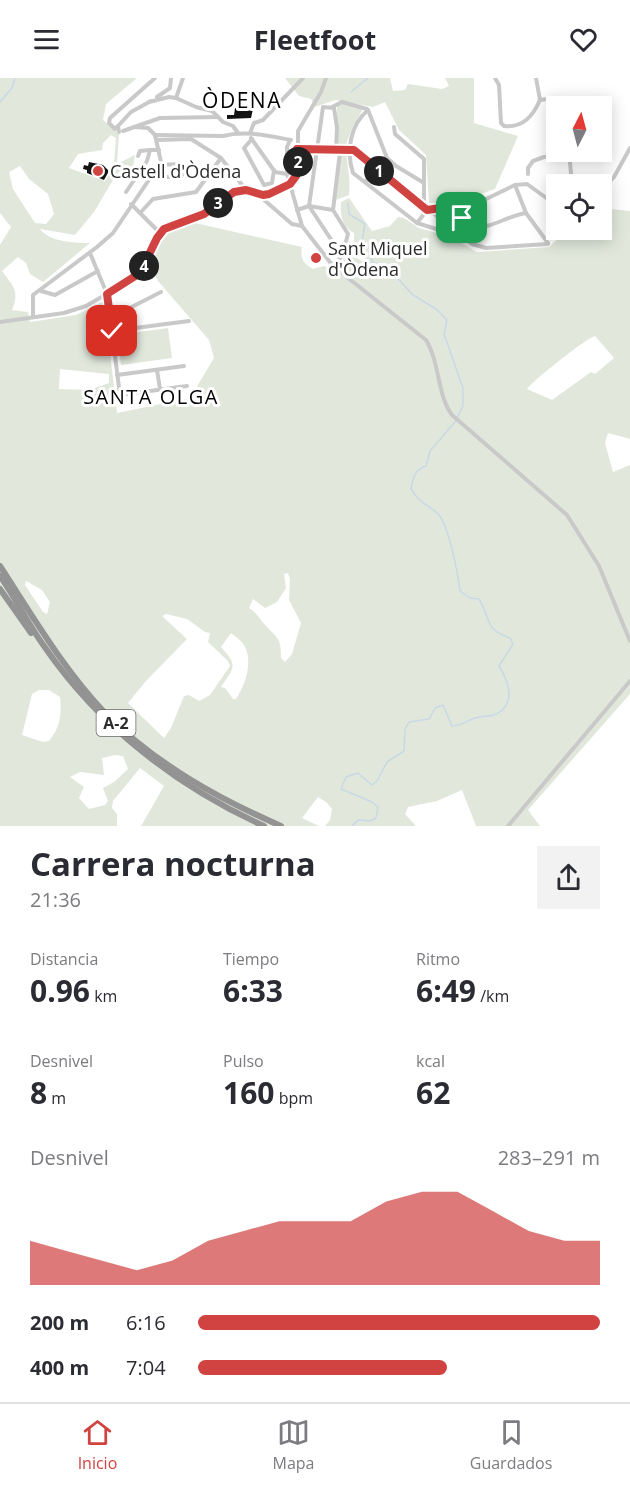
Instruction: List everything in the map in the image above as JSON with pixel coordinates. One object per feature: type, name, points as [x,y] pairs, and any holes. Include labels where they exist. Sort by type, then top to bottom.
[{"type":"highway","name":"A-2","points":[[0,566],[77,680],[106,713],[179,774],[235,806],[281,826]]},
{"type":"highway","name":"A-2","points":[[0,576],[43,646],[75,688],[114,729],[175,777],[231,811],[264,826]]},
{"type":"highway","points":[[0,589],[57,670],[75,688]]},
{"type":"street","points":[[155,78],[110,118],[110,123],[115,129],[131,112],[170,88],[171,78]]},
{"type":"street","points":[[176,98],[183,78]]},
{"type":"street","points":[[286,174],[274,170],[250,134],[254,123],[263,120],[303,78]]},
{"type":"street","points":[[0,322],[75,310],[107,294],[140,273],[160,233],[179,221],[204,214],[234,192],[246,190],[263,195],[290,184],[298,172],[297,141],[301,124],[321,92],[326,78]]},
{"type":"street","points":[[495,78],[499,85],[501,123],[504,126],[524,122],[530,118],[540,100],[536,78]]},
{"type":"street","points":[[149,102],[169,97],[176,98],[196,108],[212,111],[239,133]]},
{"type":"street","points":[[540,100],[546,99]]},
{"type":"street","points":[[342,256],[309,206],[323,107],[333,107],[342,102],[368,110]]},
{"type":"street","points":[[333,107],[338,151],[333,210],[348,234],[342,256],[333,266]]},
{"type":"street","points":[[368,110],[354,130],[348,149],[353,173],[417,222],[452,234],[458,232]]},
{"type":"street","points":[[368,110],[387,158],[424,183]]},
{"type":"street","points":[[121,131],[160,118],[219,117]]},
{"type":"street","points":[[118,126],[121,131]]},
{"type":"street","points":[[33,317],[31,297],[113,233],[126,217],[131,204],[161,162],[156,138],[143,126],[121,131]]},
{"type":"street","points":[[394,127],[395,134],[424,159],[426,208],[417,222]]},
{"type":"street","points":[[156,138],[239,133],[297,141]]},
{"type":"street","points":[[156,138],[191,139],[221,158],[246,190]]},
{"type":"street","points":[[252,139],[244,148],[264,185],[272,183],[274,170]]},
{"type":"street","points":[[290,140],[287,147],[286,174],[302,226],[333,266],[426,340],[432,351],[447,407],[457,419],[567,514],[599,566],[630,641]]},
{"type":"street","points":[[612,179],[630,148]]},
{"type":"street","points":[[297,149],[354,150],[472,244],[486,248],[548,244],[526,213],[515,185]]},
{"type":"street","points":[[126,192],[147,160],[150,150]]},
{"type":"street","points":[[138,156],[140,151],[159,150]]},
{"type":"street","points":[[528,174],[528,168],[537,159],[546,157]]},
{"type":"street","points":[[140,213],[153,199],[196,192],[221,158]]},
{"type":"street","points":[[158,165],[180,164],[184,166],[185,173],[180,176]]},
{"type":"street","points":[[365,182],[376,169]]},
{"type":"street","points":[[150,177],[173,177]]},
{"type":"street","points":[[426,208],[484,201],[515,185],[527,184],[546,198]]},
{"type":"street","points":[[256,193],[292,224],[302,226]]},
{"type":"street","points":[[131,204],[160,233]]},
{"type":"street","points":[[297,210],[309,206],[333,210]]},
{"type":"street","points":[[454,206],[467,223],[481,228],[526,213]]},
{"type":"street","points":[[90,252],[107,294],[120,395],[187,386]]},
{"type":"street","points":[[41,291],[55,295],[98,271]]},
{"type":"street","points":[[110,318],[161,292]]},
{"type":"street","points":[[112,331],[189,321]]},
{"type":"street","points":[[117,375],[184,366]]},
{"type":"street","points":[[157,370],[160,389]]},
{"type":"street","points":[[508,826],[630,681]]},
{"type":"shaded area","points":[[0,78],[137,78],[106,104],[103,120],[119,134],[117,164],[135,155],[133,167],[120,171],[116,175],[94,212],[75,235],[40,229],[56,239],[90,243],[43,282],[30,274],[26,263],[18,257],[2,271],[15,293],[12,310],[28,312],[30,322],[76,315],[104,301],[117,413],[190,398],[214,358],[209,340],[158,281],[150,265],[156,248],[167,230],[195,223],[302,247],[302,258],[310,267],[313,269],[324,266],[335,270],[348,253],[364,262],[367,253],[354,242],[354,233],[343,220],[341,202],[349,198],[372,231],[390,226],[398,217],[404,218],[419,228],[451,237],[477,252],[549,247],[557,240],[612,240],[612,209],[630,211],[630,439],[608,433],[605,443],[613,472],[630,465],[630,694],[528,810],[540,826],[476,826],[462,790],[437,801],[408,807],[405,814],[416,826],[325,826],[330,820],[332,809],[318,797],[302,818],[319,826],[141,826],[164,786],[140,768],[113,801],[112,808],[117,814],[117,826],[0,826],[0,245],[11,227],[0,213]],"holes":[[[111,135],[116,138],[114,166],[105,181],[69,168],[78,154],[102,150],[103,143]],[[20,166],[29,179],[48,194],[54,214],[46,224],[35,223],[13,189],[9,172]],[[595,336],[614,358],[595,374],[591,372],[552,400],[527,389],[581,344]],[[60,369],[109,374],[109,383],[89,390],[59,389]],[[288,573],[289,600],[301,623],[292,654],[285,662],[281,658],[278,639],[249,608],[253,599],[265,608],[277,602],[286,588],[284,574]],[[26,581],[42,590],[50,602],[47,614],[43,612],[25,585]],[[166,614],[187,619],[210,633],[208,642],[228,661],[230,666],[210,695],[199,701],[189,695],[184,696],[171,728],[164,738],[128,703],[187,639],[162,616]],[[231,633],[244,645],[247,653],[248,667],[245,681],[236,699],[233,699],[225,688],[221,687],[233,666],[221,647]],[[39,690],[49,690],[60,697],[61,709],[58,726],[49,741],[43,742],[22,735],[32,694]],[[123,756],[128,769],[114,782],[103,788],[108,801],[105,805],[89,809],[79,798],[84,787],[70,777],[80,772],[104,775],[102,758]]]},
{"type":"shaded area","points":[[285,78],[390,78],[393,91],[405,90],[408,84],[442,89],[449,86],[445,78],[474,78],[474,123],[518,136],[495,189],[454,203],[429,203],[426,155],[399,130],[385,102],[373,107],[335,100],[315,107],[311,99],[299,96]]},
{"type":"shaded area","points":[[342,103],[363,109],[345,147],[337,147],[337,105]]},
{"type":"shaded area","points":[[341,153],[347,154],[349,195],[336,200]]},
{"type":"shaded area","points":[[168,328],[172,358],[121,365],[117,335]]},
{"type":"building","points":[[248,104],[253,109],[251,118],[227,119],[227,115],[234,115],[235,108],[241,109]]},
{"type":"building","name":"Castell d'Òdena","points":[[89,162],[103,165],[109,171],[104,180],[83,169],[84,165],[88,166]]},
{"type":"waterway","points":[[0,102],[12,88],[15,78]]},
{"type":"waterway","points":[[351,92],[368,78]]},
{"type":"waterway","points":[[348,203],[349,214],[365,224],[362,241],[370,250],[372,262],[389,269],[413,295],[436,309],[447,320],[444,334],[463,388],[463,406],[455,422],[430,451],[426,466],[419,469],[415,475],[411,489],[418,498],[438,514],[446,528],[460,591],[470,598],[479,599],[492,628],[510,638],[513,644],[499,666],[506,679],[509,693],[506,705],[501,711],[452,726],[443,705],[435,708],[429,719],[409,722],[405,729],[404,751],[387,762],[377,781],[372,785],[358,773],[346,777],[341,789],[372,802],[378,807],[376,818],[370,821],[358,820],[352,826]]},
{"type":"place","name":"Castell d'Òdena","points":[[98,171]]},
{"type":"place","name":"Sant Miquel d'Òdena","points":[[316,258]]},
{"type":"district","name":"ÒDENA","points":[[242,100]]},
{"type":"district","name":"SANTA OLGA","points":[[151,396]]},
{"type":"route","points":[[112,331],[107,294],[140,273],[153,245],[164,229],[179,221],[204,214],[234,192],[246,190],[263,195],[290,184],[298,172],[297,149],[340,152],[348,149],[354,150],[427,210],[454,206],[462,218]]}]
